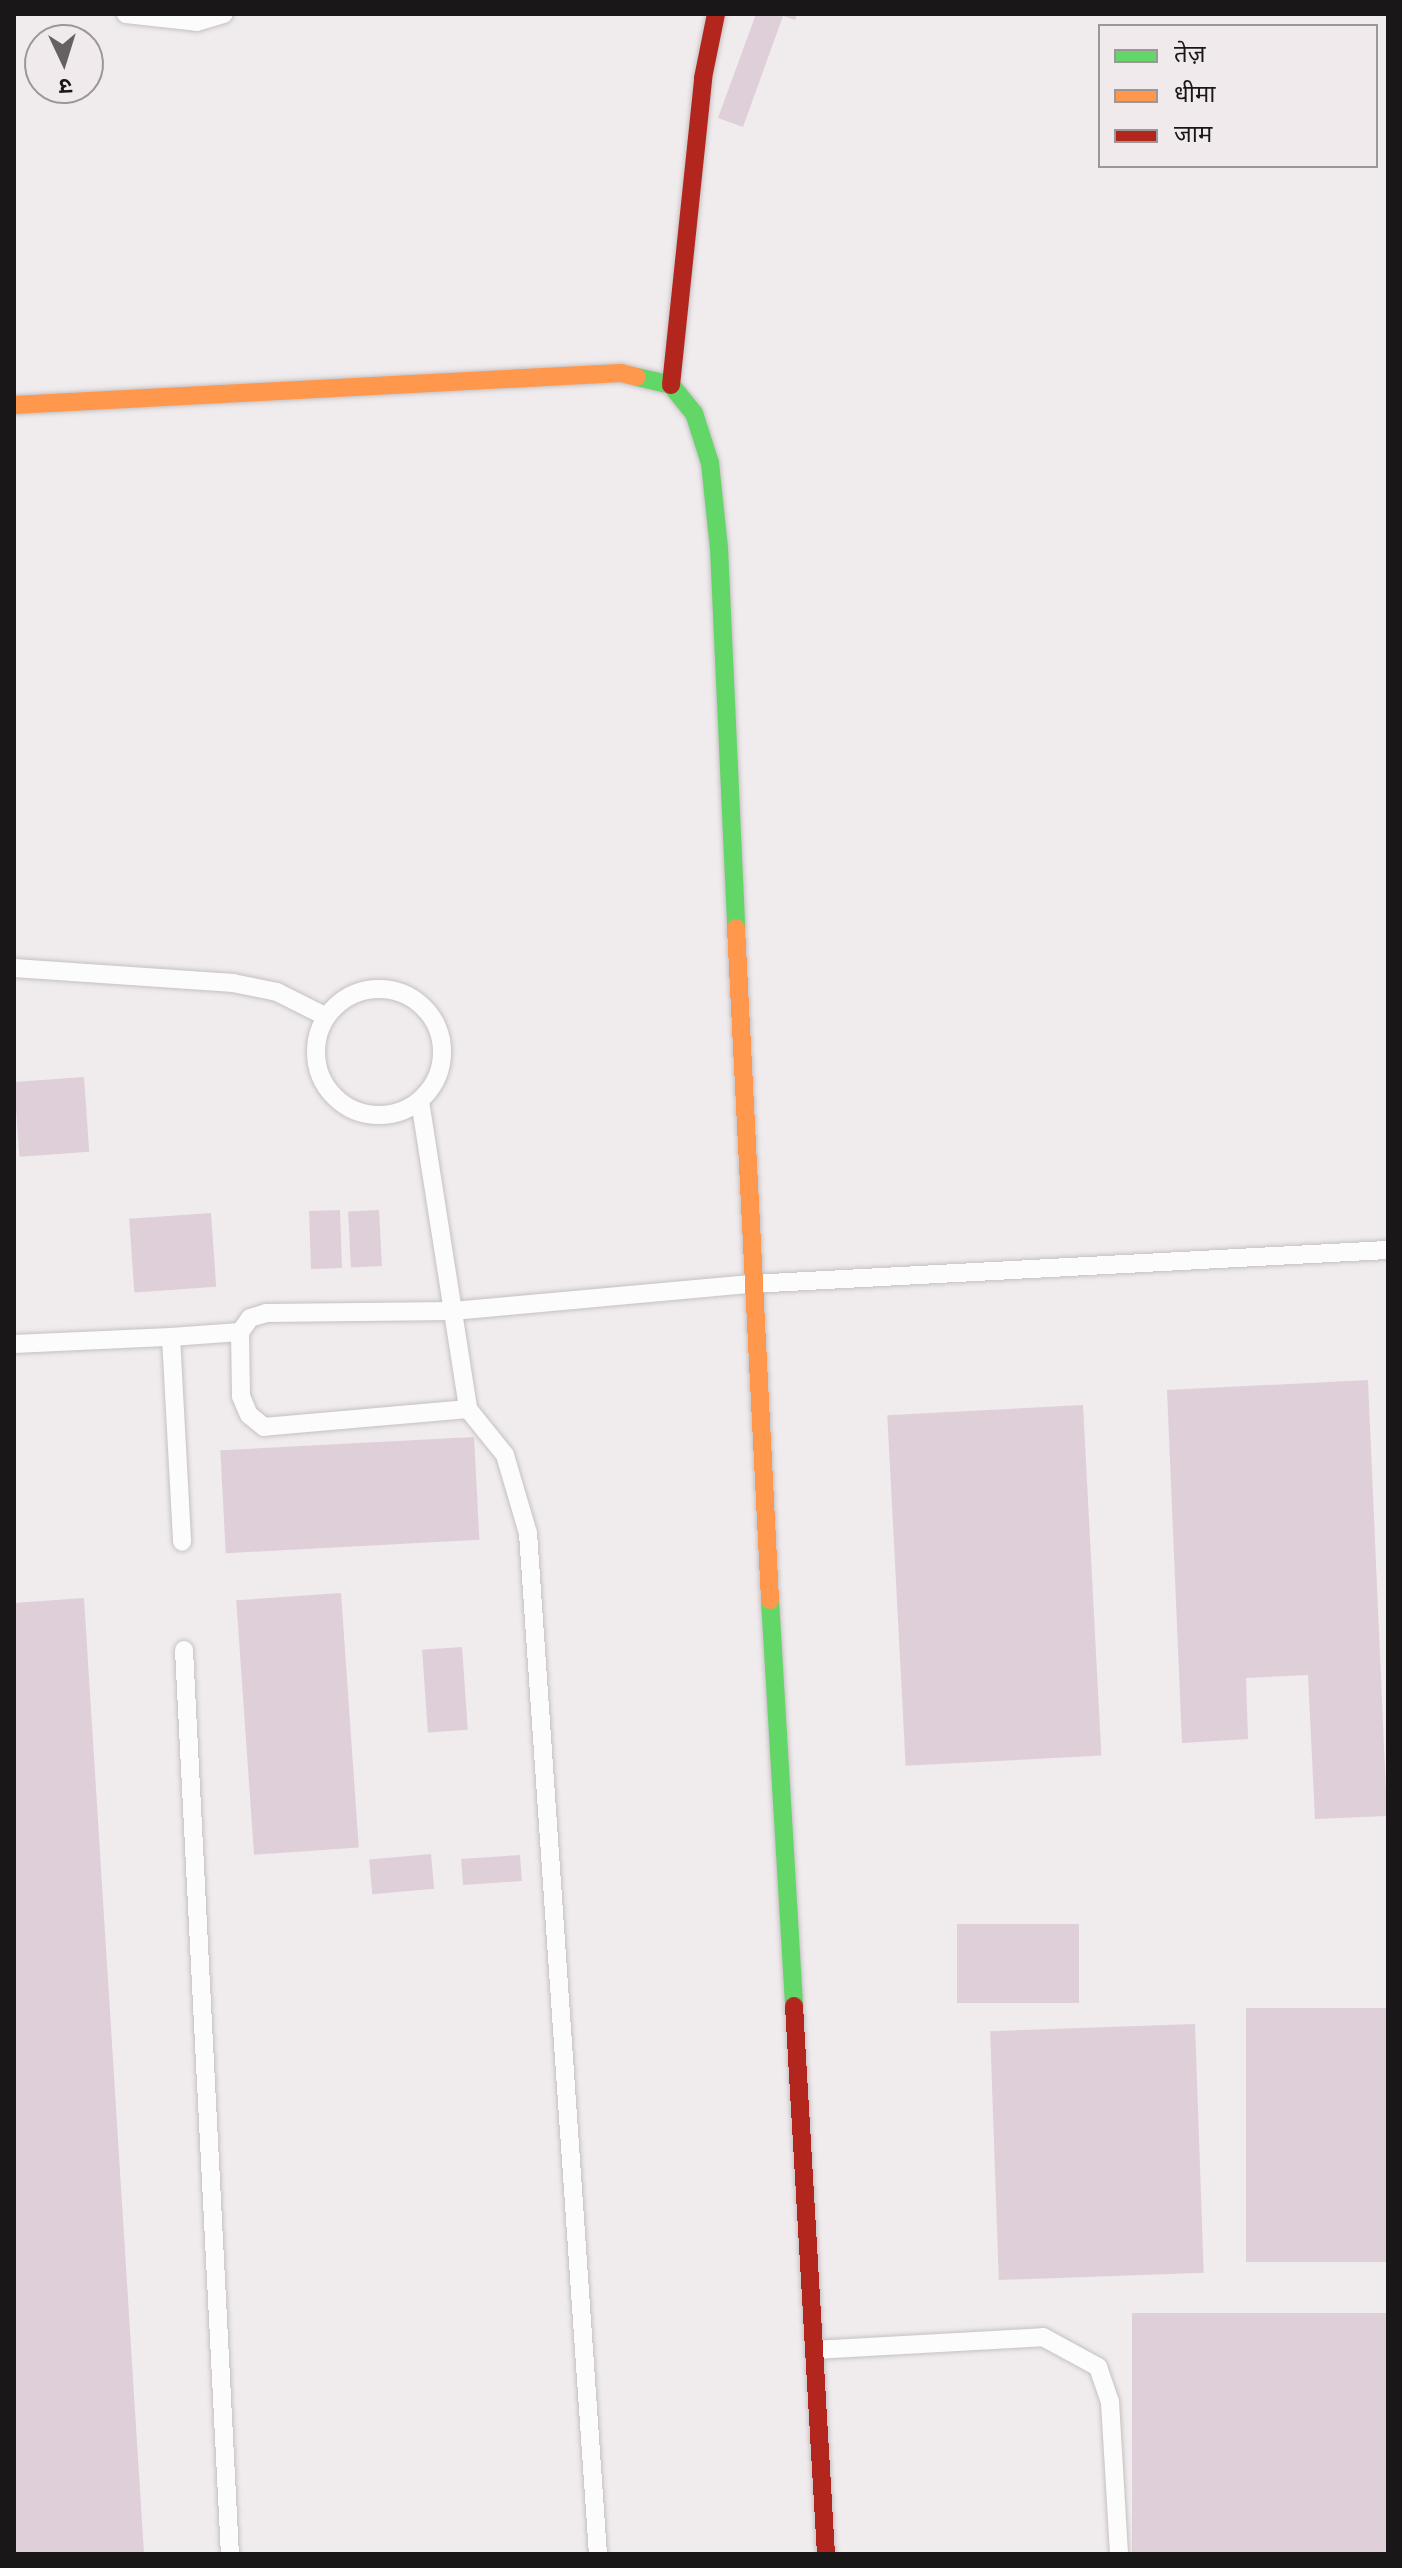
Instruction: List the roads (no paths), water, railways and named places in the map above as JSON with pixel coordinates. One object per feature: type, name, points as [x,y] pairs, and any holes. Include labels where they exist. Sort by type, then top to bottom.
[{"type":"street","points":[[671,385],[701,92],[716,14]]},
{"type":"street","points":[[14,405],[514,376],[621,373],[671,385],[694,413],[710,463],[719,548],[751,1284],[826,2554]]},
{"type":"lane","points":[[126,14],[197,22],[224,14]]},
{"type":"lane","points":[[14,968],[233,983],[277,992],[325,1016]]},
{"type":"lane","points":[[390,989],[422,1004],[441,1035],[441,1071],[420,1101],[387,1116],[352,1110],[324,1085],[314,1051],[325,1016],[353,993],[390,989]]},
{"type":"lane","points":[[420,1101],[468,1409],[505,1455],[528,1533],[598,2554]]},
{"type":"lane","points":[[468,1409],[264,1427],[249,1415],[241,1396],[240,1332],[250,1318],[266,1313],[453,1311],[751,1284],[1388,1250]]},
{"type":"lane","points":[[14,1344],[240,1332]]},
{"type":"lane","points":[[171,1337],[182,1542]]},
{"type":"lane","points":[[184,1650],[230,2554]]},
{"type":"lane","points":[[814,2350],[1043,2337],[1098,2367],[1110,2402],[1119,2554]]}]
